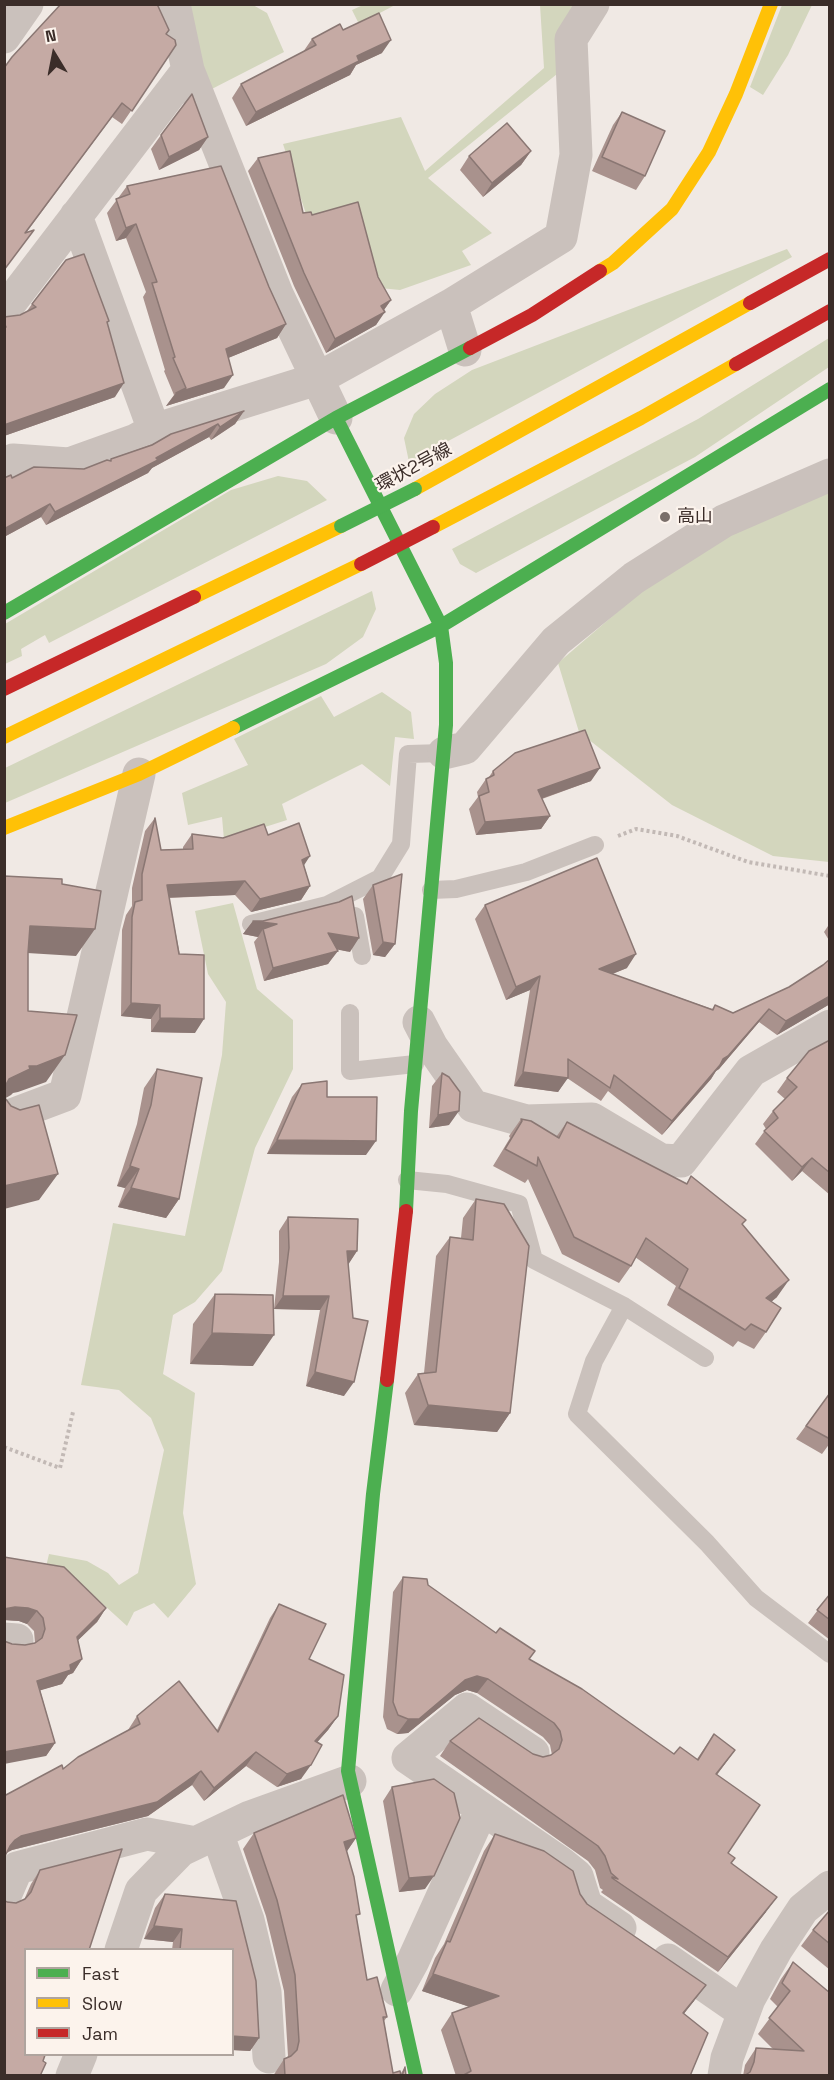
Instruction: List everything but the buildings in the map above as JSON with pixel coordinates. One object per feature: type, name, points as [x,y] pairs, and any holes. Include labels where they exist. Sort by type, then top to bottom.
[{"type":"main road","points":[[4,612],[336,418],[532,315],[613,263],[672,209],[709,152],[736,94],[771,4]]},
{"type":"main road","name":"環状2号線","points":[[4,689],[415,489],[830,259]]},
{"type":"main road","points":[[4,737],[361,564],[641,418],[830,310]]},
{"type":"main road","points":[[4,828],[139,774],[441,626],[830,389]]},
{"type":"main road","points":[[336,418],[441,626],[446,663],[444,753],[415,1064],[405,1230],[373,1494],[348,1771],[416,2076]]},
{"type":"street","points":[[4,37],[27,4]]},
{"type":"street","points":[[174,4],[188,70],[276,294],[336,418]]},
{"type":"street","points":[[7,454],[69,464],[136,440],[154,430],[317,379],[451,305],[561,237],[576,155],[571,39],[593,4]]},
{"type":"street","points":[[4,311],[188,70]]},
{"type":"street","points":[[75,216],[154,430]]},
{"type":"street","points":[[451,305],[465,350]]},
{"type":"street","points":[[444,753],[465,748],[556,641],[634,578],[724,521],[830,475]]},
{"type":"street","points":[[4,1118],[66,1095],[139,774]]},
{"type":"street","points":[[419,1022],[432,1047],[473,1106],[526,1120],[592,1119],[661,1160],[681,1161],[751,1071],[830,1026]]},
{"type":"street","points":[[533,1753],[467,1709],[408,1758],[577,1876],[586,1905],[743,2012]]},
{"type":"street","points":[[122,1948],[141,1891],[181,1850],[250,1817],[351,1780]]},
{"type":"street","points":[[397,1990],[413,1961],[482,1809]]},
{"type":"street","points":[[4,1898],[17,1868],[147,1834],[206,1838]]},
{"type":"street","points":[[206,1838],[248,1920],[266,1992],[269,2057]]},
{"type":"street","points":[[724,2076],[727,2058],[743,2012],[776,1950],[803,1909],[830,1887]]},
{"type":"street","points":[[776,1950],[803,1973]]},
{"type":"street","points":[[72,2076],[81,2056]]},
{"type":"lane","points":[[251,924],[327,905],[380,878],[401,844],[408,754],[444,753]]},
{"type":"lane","points":[[431,890],[456,889],[526,872],[595,845]]},
{"type":"lane","points":[[351,893],[363,956]]},
{"type":"lane","points":[[350,1013],[350,1071],[415,1064]]},
{"type":"lane","points":[[407,1180],[447,1184],[519,1204],[534,1260],[624,1305],[705,1358]]},
{"type":"lane","points":[[624,1305],[594,1361],[577,1414],[707,1543],[756,1598],[830,1653]]},
{"type":"path","points":[[595,845],[636,829],[677,836],[748,862],[830,876]]},
{"type":"path","points":[[4,1447],[60,1468],[73,1412]]},
{"type":"green space","points":[[183,5],[253,5],[267,13],[284,52],[204,93]]},
{"type":"green space","points":[[363,5],[395,5],[359,24],[352,10]]},
{"type":"green space","points":[[540,5],[580,5],[562,70],[428,178],[492,233],[462,251],[471,265],[400,290],[380,288],[307,217],[283,144],[401,117],[425,171],[544,68]]},
{"type":"green space","points":[[782,5],[812,5],[788,55],[763,95],[750,87]]},
{"type":"green space","points":[[787,249],[792,257],[409,462],[404,438],[414,414],[435,394],[472,370]]},
{"type":"green space","points":[[829,338],[829,367],[695,457],[476,573],[460,564],[452,549],[698,419]]},
{"type":"green space","points":[[278,476],[307,481],[327,500],[49,643],[45,635],[21,649],[22,656],[5,664],[5,624],[231,490]]},
{"type":"green space","points":[[829,490],[829,862],[773,856],[672,805],[579,732],[558,663],[644,589],[733,530]]},
{"type":"green space","points":[[372,591],[376,609],[363,637],[326,664],[5,803],[5,768]]},
{"type":"green space","points":[[382,692],[411,712],[414,739],[395,737],[390,786],[362,764],[282,804],[287,820],[224,840],[222,817],[188,825],[182,793],[248,765],[234,739],[321,696],[334,717]]},
{"type":"green space","points":[[233,903],[257,989],[293,1020],[293,1069],[255,1148],[222,1271],[195,1302],[173,1315],[163,1374],[195,1393],[183,1513],[196,1584],[168,1618],[154,1603],[134,1612],[127,1626],[70,1574],[45,1571],[49,1554],[87,1561],[108,1573],[119,1585],[138,1573],[164,1450],[151,1418],[119,1390],[81,1385],[113,1223],[185,1236],[222,1055],[226,1002],[208,974],[195,911]]},
{"type":"traffic: fast","points":[[4,613],[336,418],[470,348]]},
{"type":"traffic: fast","points":[[233,728],[441,626],[830,389]]},
{"type":"traffic: fast","points":[[336,418],[441,626],[446,663],[446,725],[411,1111],[406,1211]]},
{"type":"traffic: fast","points":[[341,526],[415,489]]},
{"type":"traffic: fast","points":[[387,1380],[373,1494],[348,1771],[416,2076]]},
{"type":"traffic: slow","points":[[600,271],[613,263],[672,209],[709,152],[736,94],[771,4]]},
{"type":"traffic: slow","points":[[415,489],[750,303]]},
{"type":"traffic: slow","points":[[433,527],[641,418],[736,364]]},
{"type":"traffic: slow","points":[[194,597],[341,526]]},
{"type":"traffic: slow","points":[[4,737],[361,564]]},
{"type":"traffic: slow","points":[[4,828],[139,774],[233,728]]},
{"type":"traffic: jam","points":[[750,303],[830,259]]},
{"type":"traffic: jam","points":[[470,348],[532,315],[600,271]]},
{"type":"traffic: jam","points":[[736,364],[830,311]]},
{"type":"traffic: jam","points":[[361,564],[433,527]]},
{"type":"traffic: jam","points":[[4,689],[194,597]]},
{"type":"traffic: jam","points":[[387,1380],[406,1211]]},
{"type":"place","name":"高山","points":[[665,517]]}]
